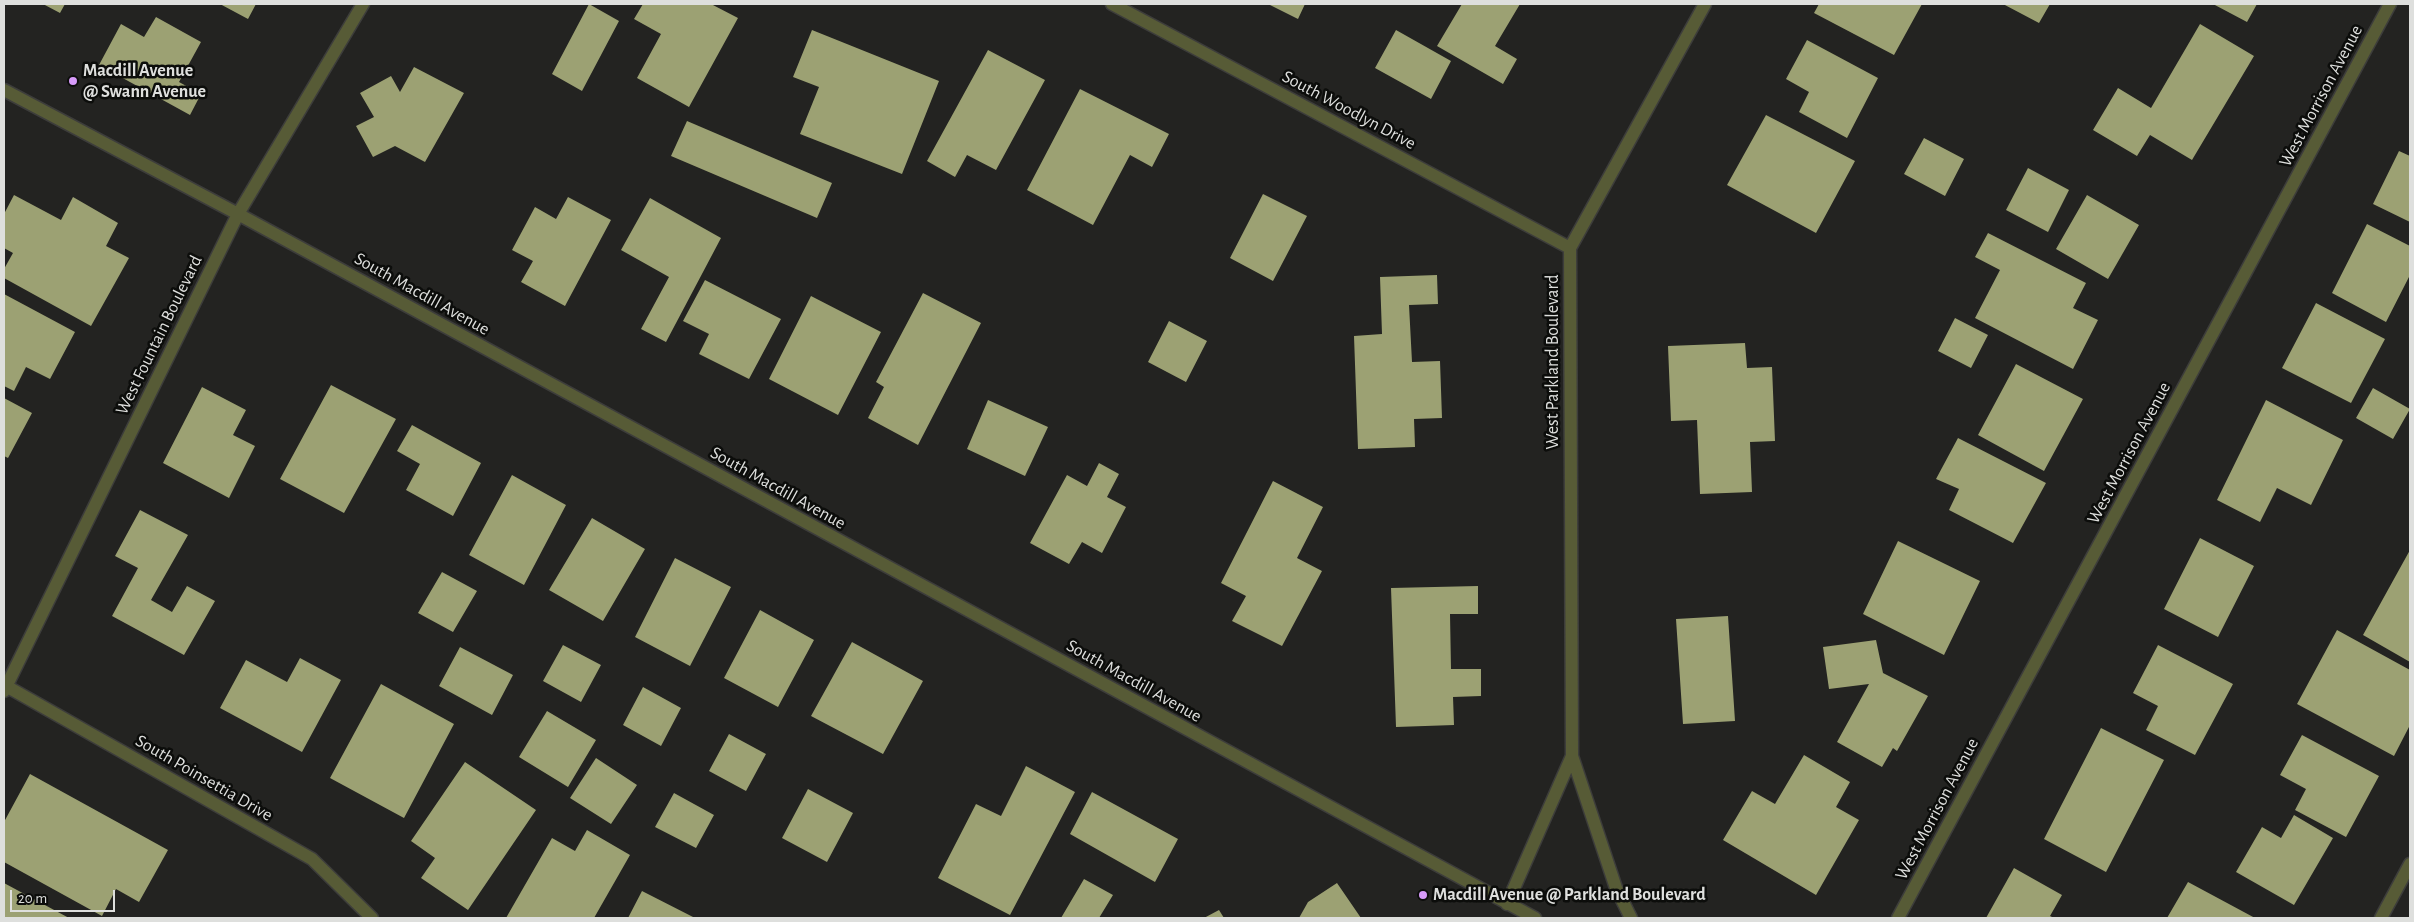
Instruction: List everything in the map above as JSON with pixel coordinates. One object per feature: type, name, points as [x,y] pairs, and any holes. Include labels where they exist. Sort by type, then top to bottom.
[{"type":"street","name":"West Fountain Boulevard","points":[[5,688],[238,214],[363,4]]},
{"type":"street","name":"South Woodlyn Drive","points":[[1112,4],[1570,248]]},
{"type":"street","name":"West Parkland Boulevard","points":[[1631,918],[1616,888],[1572,756],[1570,248],[1705,4]]},
{"type":"street","name":"West Morrison Avenue","points":[[1898,918],[2390,4]]},
{"type":"street","name":"South Macdill Avenue","points":[[4,90],[238,214],[1535,918]]},
{"type":"street","name":"South Poinsettia Drive","points":[[5,688],[312,859],[372,918]]},
{"type":"street","name":"West Parkland Boulevard","points":[[1507,904],[1572,756]]},
{"type":"street","points":[[2381,918],[2410,864]]},
{"type":"building","points":[[43,4],[65,4],[60,13]]},
{"type":"building","points":[[220,4],[256,4],[248,19]]},
{"type":"building","points":[[589,4],[619,21],[582,91],[552,74]]},
{"type":"building","points":[[643,4],[711,4],[738,18],[689,107],[637,78],[661,34],[634,19]]},
{"type":"building","points":[[1268,4],[1305,4],[1298,19]]},
{"type":"building","points":[[1462,4],[1520,4],[1495,46],[1517,59],[1503,84],[1437,46]]},
{"type":"building","points":[[1819,4],[1922,4],[1894,55],[1814,13]]},
{"type":"building","points":[[2003,4],[2050,4],[2039,23]]},
{"type":"building","points":[[2213,4],[2257,4],[2247,22]]},
{"type":"building","points":[[156,17],[201,42],[179,82],[201,94],[190,115],[99,65],[121,24],[144,37]]},
{"type":"building","points":[[2200,24],[2254,56],[2192,160],[2150,135],[2137,156],[2093,130],[2118,88],[2151,108]]},
{"type":"building","points":[[812,30],[939,81],[902,174],[800,134],[819,87],[793,77]]},
{"type":"building","points":[[1396,30],[1451,61],[1431,99],[1375,68]]},
{"type":"building","points":[[1807,40],[1878,78],[1847,138],[1799,112],[1809,92],[1786,79]]},
{"type":"building","points":[[988,50],[1045,80],[996,170],[967,155],[955,177],[927,161]]},
{"type":"building","points":[[414,67],[464,93],[425,162],[395,146],[373,157],[356,126],[374,117],[360,93],[391,76],[400,92]]},
{"type":"building","points":[[1080,89],[1169,134],[1152,167],[1130,155],[1093,225],[1027,190]]},
{"type":"building","points":[[1766,115],[1855,161],[1816,233],[1727,185]]},
{"type":"building","points":[[687,121],[832,183],[817,218],[671,156]]},
{"type":"building","points":[[1924,138],[1964,159],[1945,196],[1904,174]]},
{"type":"building","points":[[2399,151],[2410,156],[2410,222],[2373,204]]},
{"type":"building","points":[[2028,168],[2069,190],[2048,232],[2006,210]]},
{"type":"building","points":[[1263,194],[1307,216],[1273,281],[1230,258]]},
{"type":"building","points":[[14,195],[61,220],[73,197],[118,223],[106,246],[129,258],[91,326],[4,278],[4,269],[13,253],[4,248],[4,214]]},
{"type":"building","points":[[2087,195],[2139,225],[2108,279],[2056,249]]},
{"type":"building","points":[[568,197],[611,220],[565,306],[521,282],[533,261],[512,250],[535,207],[556,219]]},
{"type":"building","points":[[650,198],[721,238],[666,342],[641,329],[669,277],[621,250]]},
{"type":"building","points":[[2367,224],[2410,246],[2410,275],[2386,322],[2332,293]]},
{"type":"building","points":[[1988,233],[2086,283],[2073,308],[2098,320],[2073,369],[1975,318],[2000,270],[1975,257]]},
{"type":"building","points":[[1437,275],[1438,304],[1409,305],[1412,362],[1440,361],[1442,418],[1414,419],[1415,447],[1358,449],[1354,336],[1382,334],[1380,277]]},
{"type":"building","points":[[705,280],[781,319],[749,379],[699,354],[709,334],[683,321]]},
{"type":"building","points":[[923,293],[981,323],[918,445],[868,418],[884,387],[876,382]]},
{"type":"building","points":[[4,294],[75,332],[50,379],[26,367],[14,391],[4,386]]},
{"type":"building","points":[[811,296],[881,332],[838,415],[769,379]]},
{"type":"building","points":[[2316,303],[2385,339],[2351,403],[2282,368]]},
{"type":"building","points":[[1955,318],[1988,335],[1971,368],[1938,351]]},
{"type":"building","points":[[1169,321],[1207,341],[1186,382],[1148,362]]},
{"type":"building","points":[[1745,343],[1747,368],[1772,367],[1775,441],[1750,442],[1752,492],[1700,494],[1697,420],[1671,421],[1668,346]]},
{"type":"building","points":[[2016,364],[2083,399],[2044,471],[1978,435]]},
{"type":"building","points":[[331,385],[396,419],[344,513],[280,479]]},
{"type":"building","points":[[202,387],[246,410],[233,435],[255,446],[229,498],[163,463]]},
{"type":"building","points":[[2373,388],[2410,409],[2393,439],[2356,418]]},
{"type":"building","points":[[4,398],[32,413],[8,458],[4,456]]},
{"type":"building","points":[[988,400],[1048,427],[1025,476],[967,449]]},
{"type":"building","points":[[2266,400],[2343,440],[2311,505],[2277,488],[2260,522],[2217,500]]},
{"type":"building","points":[[412,425],[481,463],[453,516],[406,490],[420,464],[397,451]]},
{"type":"building","points":[[1958,438],[2046,483],[2013,543],[1949,510],[1959,489],[1936,479]]},
{"type":"building","points":[[1099,463],[1119,474],[1107,497],[1126,507],[1102,553],[1082,542],[1069,564],[1030,543],[1067,475],[1087,486]]},
{"type":"building","points":[[512,475],[566,505],[524,585],[469,555]]},
{"type":"building","points":[[1273,481],[1323,507],[1297,558],[1322,571],[1282,646],[1232,621],[1246,596],[1221,583]]},
{"type":"building","points":[[140,510],[188,535],[151,600],[172,612],[187,586],[215,601],[184,655],[112,616],[138,568],[115,556]]},
{"type":"building","points":[[592,518],[645,549],[603,621],[549,590]]},
{"type":"building","points":[[2200,538],[2254,566],[2218,637],[2164,609]]},
{"type":"building","points":[[1898,541],[1980,581],[1944,655],[1863,614]]},
{"type":"building","points":[[2410,550],[2410,662],[2363,635]]},
{"type":"building","points":[[675,558],[731,587],[690,666],[635,637]]},
{"type":"building","points":[[442,572],[477,591],[453,632],[418,613]]},
{"type":"building","points":[[1478,586],[1478,614],[1450,614],[1451,669],[1481,669],[1481,696],[1453,697],[1454,725],[1396,727],[1391,588]]},
{"type":"building","points":[[760,610],[814,640],[778,707],[724,678]]},
{"type":"building","points":[[1728,616],[1735,721],[1683,724],[1676,619]]},
{"type":"building","points":[[2337,630],[2410,670],[2410,725],[2394,756],[2297,704]]},
{"type":"building","points":[[1876,640],[1883,673],[1928,696],[1897,751],[1893,748],[1882,767],[1837,742],[1869,684],[1829,689],[1823,647]]},
{"type":"building","points":[[852,642],[923,681],[883,754],[811,716]]},
{"type":"building","points":[[563,645],[601,665],[581,702],[543,681]]},
{"type":"building","points":[[2158,645],[2233,684],[2195,755],[2146,730],[2158,706],[2133,693]]},
{"type":"building","points":[[460,647],[513,675],[492,715],[439,686]]},
{"type":"building","points":[[300,658],[341,680],[302,752],[220,708],[246,660],[287,682]]},
{"type":"building","points":[[381,684],[454,724],[404,818],[330,778]]},
{"type":"building","points":[[643,687],[681,708],[661,746],[623,725]]},
{"type":"building","points":[[547,711],[596,740],[568,787],[519,757]]},
{"type":"building","points":[[2101,728],[2164,760],[2106,872],[2044,839]]},
{"type":"building","points":[[729,734],[766,754],[746,791],[709,771]]},
{"type":"building","points":[[2302,735],[2379,776],[2346,837],[2295,810],[2306,789],[2280,775]]},
{"type":"building","points":[[1804,755],[1850,782],[1836,807],[1859,820],[1816,895],[1723,840],[1752,791],[1775,804]]},
{"type":"building","points":[[596,758],[637,785],[611,824],[570,798]]},
{"type":"building","points":[[465,762],[536,810],[468,910],[421,878],[435,858],[411,841]]},
{"type":"building","points":[[1026,766],[1075,792],[1010,915],[938,878],[976,804],[1001,816]]},
{"type":"building","points":[[30,774],[168,850],[139,902],[116,889],[102,916],[4,862],[4,822]]},
{"type":"building","points":[[808,789],[853,813],[827,862],[782,838]]},
{"type":"building","points":[[1092,792],[1178,839],[1155,882],[1070,834]]},
{"type":"building","points":[[674,793],[714,815],[696,848],[655,827]]},
{"type":"building","points":[[2294,815],[2333,838],[2294,905],[2236,872],[2262,827],[2281,838]]},
{"type":"building","points":[[587,830],[630,855],[594,918],[506,918],[552,838],[575,851]]},
{"type":"building","points":[[2014,868],[2062,895],[2050,916],[2054,918],[1986,918]]},
{"type":"building","points":[[1084,879],[1113,895],[1099,918],[1061,918]]},
{"type":"building","points":[[2188,882],[2255,918],[2167,918]]},
{"type":"building","points":[[4,883],[69,918],[4,918]]},
{"type":"building","points":[[1337,883],[1361,918],[1299,918],[1308,902]]},
{"type":"building","points":[[642,891],[695,918],[628,918]]},
{"type":"building","points":[[1219,910],[1224,918],[1204,918]]},
{"type":"place","name":"Macdill Avenue @ Swann Avenue","points":[[73,81]]},
{"type":"place","name":"Macdill Avenue @ Parkland Boulevard","points":[[1423,895]]}]
